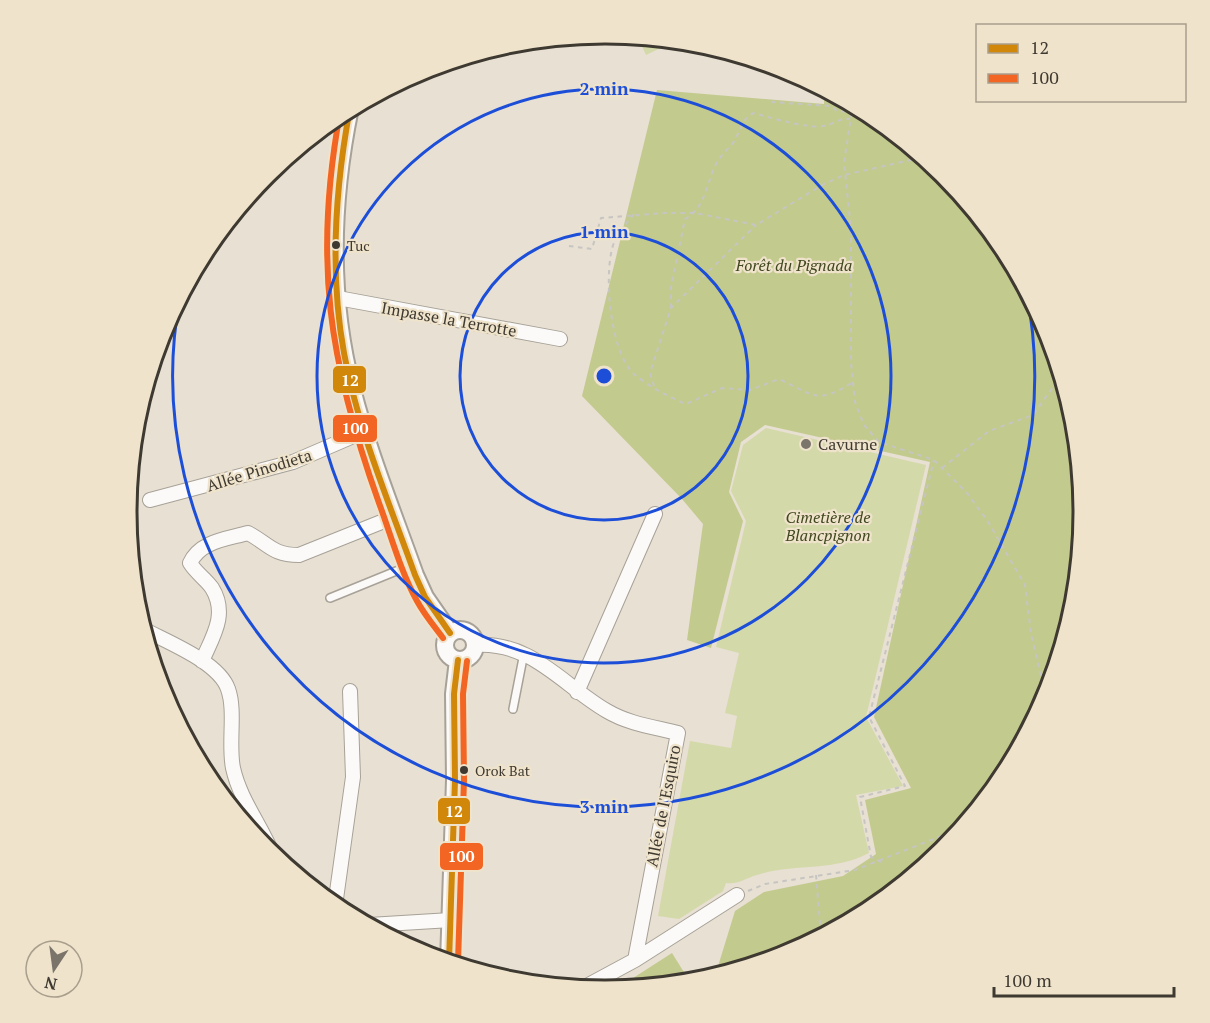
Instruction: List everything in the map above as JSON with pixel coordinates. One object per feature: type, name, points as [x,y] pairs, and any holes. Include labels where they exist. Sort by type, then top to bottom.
[{"type":"street","points":[[347,121],[342,142],[335,203],[338,298],[351,387],[411,565],[424,597],[450,633]]},
{"type":"street","name":"Impasse la Terrotte","points":[[338,298],[560,339]]},
{"type":"street","name":"Allée Pinodieta","points":[[150,500],[293,462],[365,431]]},
{"type":"street","points":[[577,692],[655,514]]},
{"type":"street","points":[[202,661],[220,621],[220,607],[212,588],[190,562],[194,554],[203,546],[248,533],[260,539],[269,549],[284,555],[299,555],[394,517]]},
{"type":"street","points":[[456,630],[470,633],[476,645],[470,656],[458,660],[452,658],[445,646],[450,633],[456,630]]},
{"type":"street","points":[[154,635],[202,661],[220,677],[228,690],[233,766],[241,794],[261,829]]},
{"type":"street","name":"Allée de l'Esquiro","points":[[476,645],[502,645],[524,653],[577,692],[609,712],[629,721],[678,733],[635,960]]},
{"type":"street","points":[[449,953],[456,780],[454,694],[458,660]]},
{"type":"street","points":[[337,895],[353,777],[350,692]]},
{"type":"street","points":[[598,980],[635,960],[737,895]]},
{"type":"street","points":[[385,924],[451,920]]},
{"type":"lane","points":[[330,598],[411,565]]},
{"type":"lane","points":[[513,709],[524,653]]},
{"type":"path","points":[[771,102],[831,106],[837,111],[848,112]]},
{"type":"path","points":[[654,387],[650,373],[671,308],[671,287],[685,219],[695,213],[703,201],[719,159],[733,143],[748,115],[754,113],[769,120],[782,119],[821,127],[839,118],[850,119]]},
{"type":"path","points":[[851,113],[844,175],[851,229],[853,382],[858,410],[864,424],[879,442],[934,460],[987,520],[1025,585],[1031,634],[1042,678]]},
{"type":"path","points":[[671,308],[756,225],[824,184],[844,175],[914,160]]},
{"type":"path","points":[[569,246],[592,249],[601,218],[634,214],[695,213],[756,225]]},
{"type":"path","points":[[634,214],[615,240],[609,269],[609,308],[621,350],[632,373],[672,399],[686,404],[696,402],[722,388],[750,390],[779,379],[803,393],[822,398],[835,394],[853,382]]},
{"type":"path","points":[[942,468],[989,431],[1033,415],[1055,384]]},
{"type":"path","points":[[881,862],[871,857],[860,797],[905,786],[869,717],[934,460]]},
{"type":"path","points":[[737,895],[765,884],[855,870],[881,862],[941,836]]},
{"type":"path","points":[[816,875],[820,927]]},
{"type":"green space","points":[[642,46],[661,48],[646,55]]},
{"type":"green space","name":"Forêt du Pignada","points":[[657,90],[824,104],[824,98],[865,122],[890,140],[936,181],[957,203],[994,251],[1025,305],[1057,390],[1069,450],[1073,512],[1069,573],[1057,633],[1025,718],[994,772],[957,820],[914,863],[890,883],[839,917],[784,944],[718,966],[735,911],[764,892],[843,876],[876,854],[865,800],[911,788],[874,717],[930,462],[765,425],[741,442],[729,492],[743,521],[711,648],[687,640],[703,524],[682,499],[582,396]]},
{"type":"green space","name":"Cimetière de Blancpignon","points":[[766,428],[926,465],[866,717],[903,786],[856,795],[869,853],[842,863],[771,871],[738,882],[726,883],[723,891],[679,919],[658,916],[690,741],[731,748],[737,716],[725,713],[739,653],[716,647],[746,521],[731,491],[743,445]]},
{"type":"green space","points":[[672,953],[684,973],[666,975],[633,978]]},
{"type":"transit line","name":"12","points":[[348,120],[338,199],[335,261],[336,292],[344,353],[357,410],[415,575],[425,597],[450,633]]},
{"type":"transit line","name":"100","points":[[338,127],[328,216],[327,264],[338,357],[348,404],[362,452],[401,565],[420,606],[443,638]]},
{"type":"transit line","name":"12","points":[[449,953],[455,780],[454,694],[458,660]]},
{"type":"transit line","name":"100","points":[[458,956],[464,780],[463,694],[467,661]]},
{"type":"place","name":"Tuc","points":[[336,245]]},
{"type":"place","name":"Cavurne","points":[[806,444]]},
{"type":"place","name":"Orok Bat","points":[[464,770]]}]
